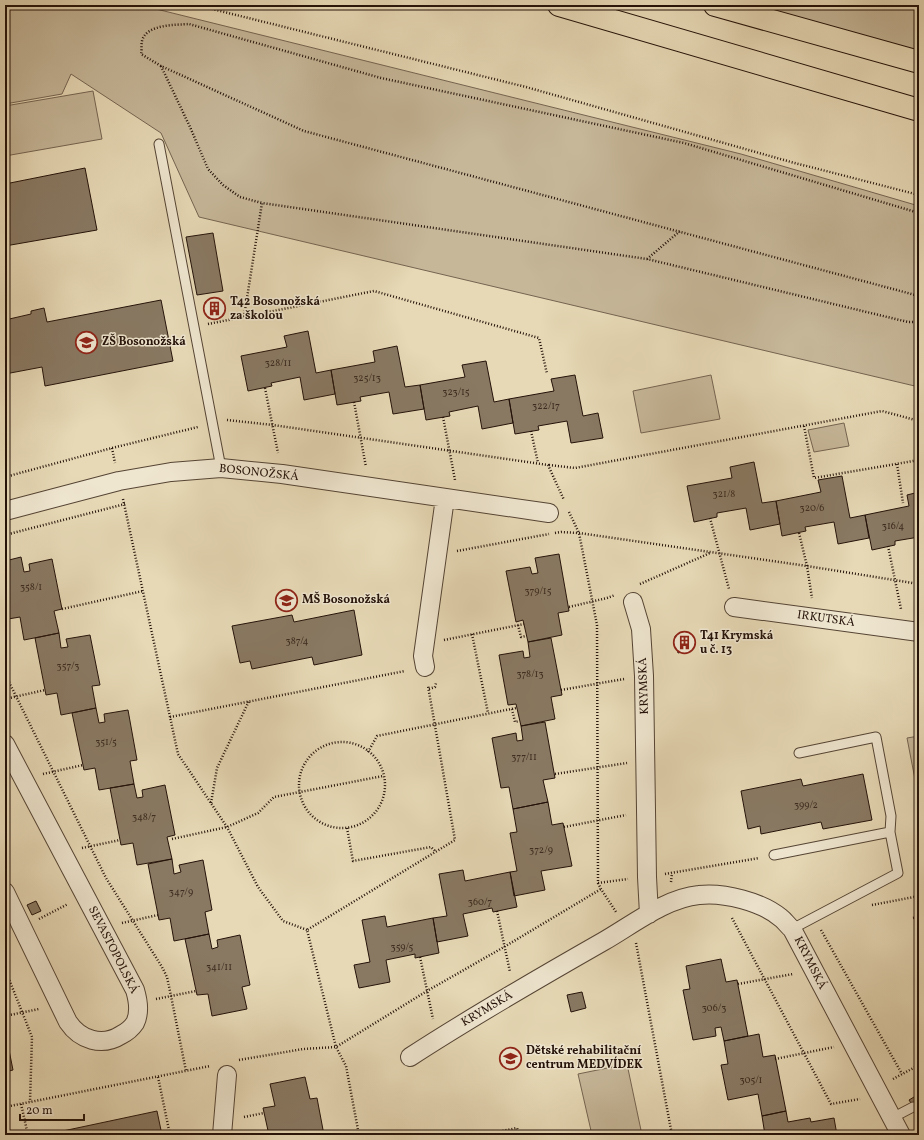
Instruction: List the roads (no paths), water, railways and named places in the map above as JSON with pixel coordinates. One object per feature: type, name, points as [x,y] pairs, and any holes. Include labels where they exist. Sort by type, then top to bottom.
[{"type":"highway","points":[[559,5],[919,110]]},
{"type":"highway","points":[[715,5],[919,62]]},
{"type":"street","name":"BOSONOŽSKÁ","points":[[5,511],[119,480],[171,472],[221,468],[282,474],[549,513]]},
{"type":"street","points":[[425,667],[423,656],[452,499]]},
{"type":"street","name":"KRYMSKÁ","points":[[630,594],[640,630],[644,676],[649,914]]},
{"type":"street","name":"IRKUTSKÁ","points":[[734,607],[912,631]]},
{"type":"street","name":"SEVASTOPOLSKÁ","points":[[5,744],[135,990],[138,1003],[135,1022],[128,1031],[116,1039],[104,1041],[90,1040],[80,1035],[72,1028],[5,892]]},
{"type":"street","name":"KRYMSKÁ","points":[[410,1057],[514,992],[649,914],[676,900],[698,895],[720,895],[745,900],[766,908],[781,918],[792,929],[813,971],[902,1135]]},
{"type":"street","points":[[222,1135],[225,1067]]},
{"type":"lane","points":[[159,144],[221,468]]},
{"type":"lane","points":[[792,929],[898,873],[890,832],[891,816],[876,737],[798,753]]},
{"type":"lane","points":[[774,855],[890,832]]},
{"type":"lane","points":[[892,1118],[913,1107]]},
{"type":"place","name":"T42 Bosonožská za školou","points":[[214,309]]},
{"type":"place","name":"ZŠ Bosonožská","points":[[87,342]]},
{"type":"place","name":"MŠ Bosonožská","points":[[286,600]]},
{"type":"place","name":"T41 Krymská u č. 13","points":[[684,643]]},
{"type":"place","name":"Dětské rehabilitační centrum MEDVÍDEK","points":[[510,1058]]}]
